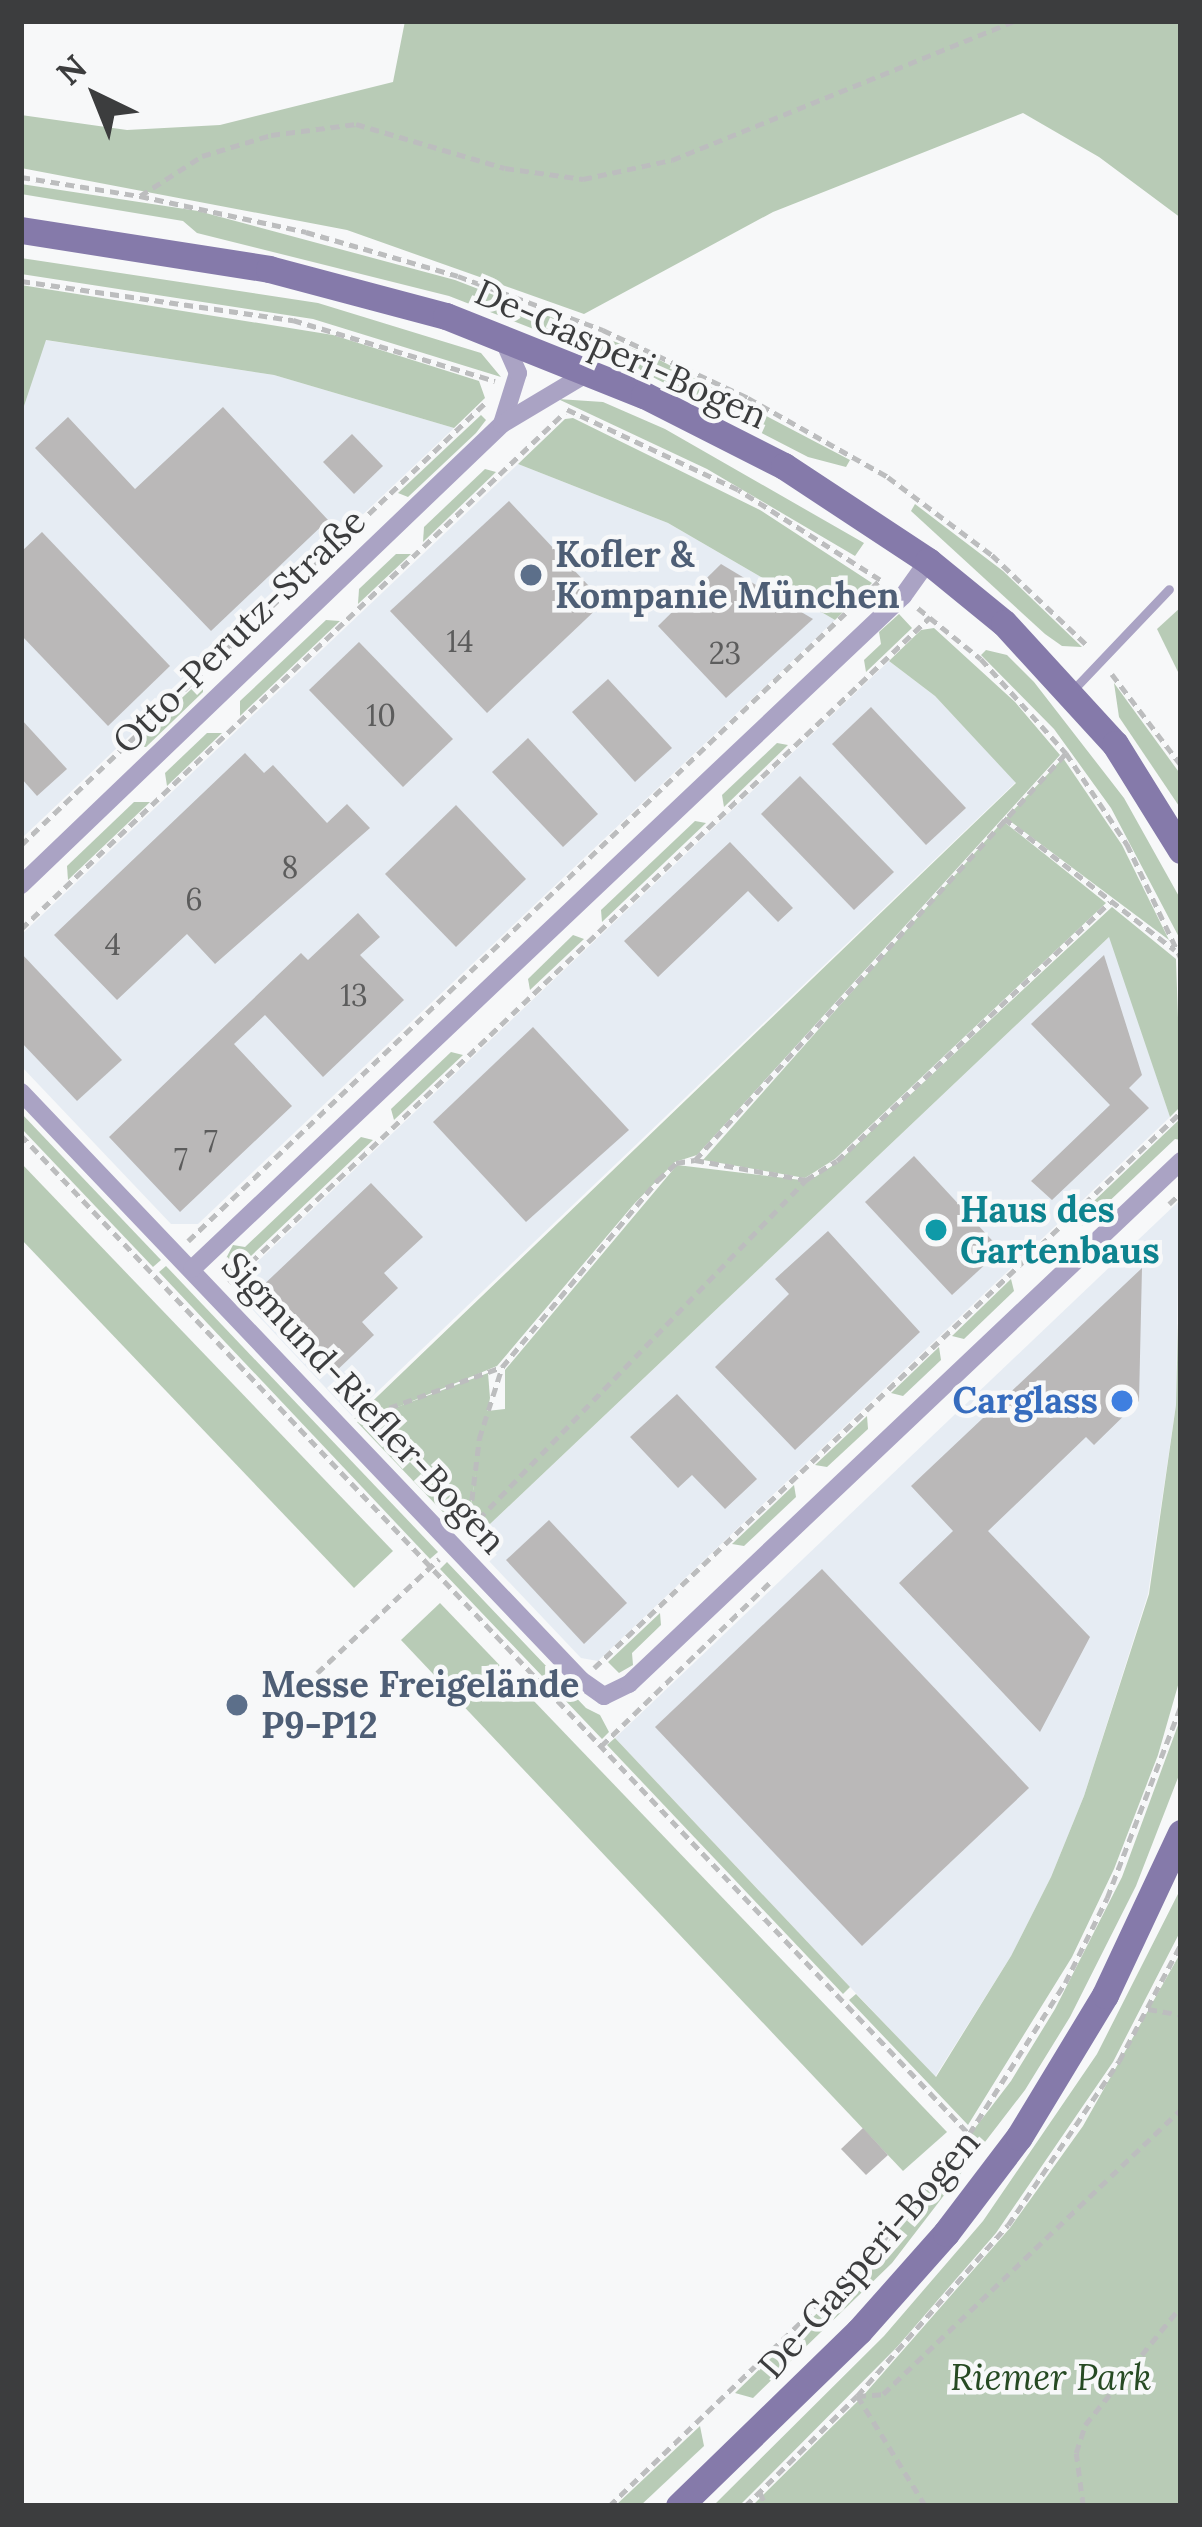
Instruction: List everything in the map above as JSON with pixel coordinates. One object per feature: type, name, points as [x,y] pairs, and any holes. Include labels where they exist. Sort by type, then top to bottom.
[{"type":"main road","name":"De-Gasperi-Bogen","points":[[21,230],[268,269],[424,310],[591,371],[784,466],[928,561],[1004,622],[1115,744],[1181,850]]},
{"type":"main road","name":"De-Gasperi-Bogen","points":[[679,2506],[859,2331],[946,2233],[1019,2137],[1105,1995],[1181,1833]]},
{"type":"street","points":[[502,337],[518,373],[502,424]]},
{"type":"street","name":"Otto-Perutz-Straße","points":[[21,884],[502,424],[591,371]]},
{"type":"street","name":"Sigmund-Riefler-Bogen","points":[[581,1680],[192,1269],[890,607],[928,561]]},
{"type":"street","points":[[21,1092],[192,1269]]},
{"type":"street","points":[[581,1680],[604,1696],[629,1684],[1181,1161]]},
{"type":"lane","points":[[1071,692],[1169,589]]},
{"type":"path","points":[[140,196],[202,156],[271,134],[356,124],[505,168],[583,178],[672,160],[1015,21]]},
{"type":"path","points":[[21,281],[292,320],[495,381],[484,407],[21,844]]},
{"type":"path","points":[[175,1253],[880,580],[738,490],[548,402]]},
{"type":"path","points":[[21,928],[568,410]]},
{"type":"path","points":[[913,604],[981,659],[1066,753],[1127,844],[1180,955]]},
{"type":"path","points":[[216,1295],[930,617]]},
{"type":"path","points":[[695,1160],[1066,753]]},
{"type":"path","points":[[1004,818],[1180,955]]},
{"type":"path","points":[[317,1673],[454,1545],[806,1180],[837,1161],[1110,902]]},
{"type":"path","points":[[581,1680],[1181,1112]]},
{"type":"path","points":[[21,1135],[970,2134]]},
{"type":"path","points":[[468,1530],[482,1424],[502,1367],[658,1180],[676,1163],[695,1160],[806,1180]]},
{"type":"path","points":[[338,1424],[397,1409],[502,1367]]},
{"type":"path","points":[[609,2506],[872,2254],[970,2134],[1088,1937],[1132,1842],[1181,1705]]},
{"type":"path","points":[[601,1746],[622,1723]]},
{"type":"path","points":[[745,2506],[857,2396],[1008,2224],[1086,2113],[1181,1944]]},
{"type":"path","points":[[1148,2009],[1181,2015]]},
{"type":"path","points":[[857,2396],[883,2393],[1181,2109]]},
{"type":"path","points":[[1083,2506],[1076,2453],[1085,2425],[1181,2306]]},
{"type":"path","points":[[857,2396],[925,2506]]},
{"type":"path","points":[[760,2492],[766,2506]]},
{"type":"shaded area","points":[[45,340],[274,375],[454,428],[21,839],[21,415]]},
{"type":"shaded area","points":[[518,464],[668,523],[835,620],[198,1224],[171,1224],[21,1066],[21,935]]},
{"type":"shaded area","points":[[889,661],[935,696],[1016,782],[352,1416],[237,1293],[236,1282]]},
{"type":"shaded area","points":[[1110,936],[1170,1117],[598,1661],[581,1658],[471,1542]]},
{"type":"shaded area","points":[[1179,1201],[1176,1405],[1148,1594],[1084,1796],[1051,1877],[1011,1956],[935,2077],[615,1738]]},
{"type":"green space","points":[[405,21],[1181,21],[1181,218],[1099,157],[1023,113],[773,212],[584,314],[347,230],[21,168],[21,115],[127,130],[220,125],[393,82]]},
{"type":"green space","points":[[21,184],[198,211],[455,280],[652,356],[850,460],[846,467],[808,457],[641,371],[449,296],[197,233],[183,221],[21,194]]},
{"type":"green space","points":[[21,258],[318,303],[481,353],[501,377],[313,319],[21,274]]},
{"type":"green space","points":[[21,285],[333,335],[479,381],[485,398],[454,428],[274,375],[46,340],[21,415]]},
{"type":"green space","points":[[558,399],[603,402],[665,429],[864,543],[855,556],[707,469]]},
{"type":"green space","points":[[481,415],[486,420],[476,433],[408,497],[398,493]]},
{"type":"green space","points":[[573,418],[760,510],[872,583],[835,620],[668,523],[518,464],[565,419]]},
{"type":"green space","points":[[485,469],[496,472],[423,542],[424,527]]},
{"type":"green space","points":[[915,504],[1003,571],[1082,647],[1062,646],[1045,634],[911,511]]},
{"type":"green space","points":[[396,554],[411,554],[358,604],[359,589]]},
{"type":"green space","points":[[1181,607],[1181,678],[1157,629]]},
{"type":"green space","points":[[899,614],[912,628],[866,672],[864,660],[881,644],[879,632]]},
{"type":"green space","points":[[326,620],[340,621],[240,716],[240,701]]},
{"type":"green space","points":[[934,628],[1015,702],[1060,755],[697,1155],[675,1162],[634,1204],[497,1366],[393,1409],[354,1419],[1016,783],[935,696],[889,661],[921,630]]},
{"type":"green space","points":[[986,650],[1007,655],[1034,682],[1124,798],[1181,900],[1181,941],[1111,808],[1054,729],[981,655]]},
{"type":"green space","points":[[203,678],[203,692],[146,747],[131,746]]},
{"type":"green space","points":[[1114,683],[1181,775],[1181,809],[1119,717]]},
{"type":"green space","points":[[207,733],[222,733],[167,786],[165,773]]},
{"type":"green space","points":[[777,743],[788,745],[724,807],[722,795]]},
{"type":"green space","points":[[1063,758],[1122,845],[1169,940],[1006,818]]},
{"type":"green space","points":[[134,802],[150,802],[68,880],[67,866]]},
{"type":"green space","points":[[695,821],[706,823],[602,922],[601,910]]},
{"type":"green space","points":[[1003,821],[1106,903],[835,1159],[805,1178],[703,1160]]},
{"type":"green space","points":[[1112,907],[1176,959],[1181,1106],[1170,1117],[1109,937],[471,1542],[466,1536],[480,1446],[487,1411],[505,1409],[505,1370],[677,1165],[809,1181],[838,1162]]},
{"type":"green space","points":[[573,935],[584,939],[530,990],[528,979]]},
{"type":"green space","points":[[451,1052],[463,1055],[394,1120],[391,1109]]},
{"type":"green space","points":[[21,1113],[161,1260],[153,1267],[21,1128]]},
{"type":"green space","points":[[1181,1118],[1181,1140],[1175,1139],[1083,1226],[1072,1222]]},
{"type":"green space","points":[[361,1137],[373,1140],[232,1274],[223,1264],[233,1245],[245,1247]]},
{"type":"green space","points":[[21,1163],[393,1551],[354,1588],[21,1239]]},
{"type":"green space","points":[[1181,1199],[1181,1675],[1158,1755],[1114,1869],[1072,1957],[968,2125],[849,2000],[856,1994],[936,2077],[1011,1956],[1051,1877],[1084,1796],[1149,1594],[1176,1405]]},
{"type":"green space","points":[[166,1266],[438,1552],[430,1559],[159,1272]]},
{"type":"green space","points":[[1011,1279],[1014,1291],[964,1339],[952,1336]]},
{"type":"green space","points":[[939,1347],[941,1360],[903,1396],[891,1393]]},
{"type":"green space","points":[[488,1373],[490,1398],[466,1530],[461,1531],[357,1422]]},
{"type":"green space","points":[[867,1416],[868,1429],[827,1467],[815,1465]]},
{"type":"green space","points":[[794,1485],[796,1497],[744,1546],[732,1544]]},
{"type":"green space","points":[[447,1562],[586,1708],[600,1715],[609,1732],[602,1739],[440,1569]]},
{"type":"green space","points":[[440,1603],[947,2132],[903,2171],[401,1640]]},
{"type":"green space","points":[[660,1613],[661,1625],[632,1653],[633,1665],[619,1673],[608,1662]]},
{"type":"green space","points":[[1181,1717],[1181,1770],[1136,1886],[1070,2017],[1025,2090],[892,2263],[753,2398],[735,2393],[880,2252],[1011,2081],[1055,2009],[1122,1877]]},
{"type":"green space","points":[[615,1738],[850,1987],[843,1994],[607,1745]]},
{"type":"green space","points":[[1181,1888],[1181,1930],[1113,2062],[996,2233],[897,2347],[739,2506],[713,2506],[884,2336],[983,2221],[1097,2054]]},
{"type":"green space","name":"Riemer Park","points":[[1181,1952],[1181,2506],[752,2506],[862,2397],[1010,2228],[1083,2126]]},
{"type":"green space","points":[[700,2426],[704,2446],[640,2506],[615,2506]]},
{"type":"building","points":[[223,407],[328,520],[211,631],[35,448],[68,417],[135,489]]},
{"type":"building","points":[[352,434],[383,466],[354,494],[323,462]]},
{"type":"building","points":[[509,501],[604,602],[487,713],[390,611]]},
{"type":"building","points":[[42,532],[170,666],[108,726],[21,635],[21,552]]},
{"type":"building","points":[[721,564],[813,619],[726,698],[658,626]]},
{"type":"building","points":[[359,642],[453,739],[403,787],[309,690]]},
{"type":"building","points":[[608,679],[672,748],[635,782],[572,712]]},
{"type":"building","points":[[871,707],[966,808],[926,845],[832,744]]},
{"type":"building","points":[[21,719],[67,769],[37,796],[21,778]]},
{"type":"building","points":[[528,738],[598,814],[563,847],[492,772]]},
{"type":"building","points":[[245,753],[264,773],[273,765],[327,823],[347,804],[370,828],[215,964],[187,934],[117,1000],[54,935]]},
{"type":"building","points":[[800,776],[894,872],[854,910],[761,814]]},
{"type":"building","points":[[456,805],[526,879],[456,947],[385,874]]},
{"type":"building","points":[[730,842],[793,908],[778,922],[748,891],[658,977],[624,941]]},
{"type":"building","points":[[358,913],[380,937],[360,955],[404,1000],[323,1077],[265,1015],[234,1044],[292,1106],[180,1212],[109,1137],[301,953],[308,960]]},
{"type":"building","points":[[21,953],[122,1060],[77,1101],[21,1042]]},
{"type":"building","points":[[1104,955],[1142,1075],[1129,1088],[1149,1108],[1052,1200],[1031,1181],[1110,1105],[1031,1024]]},
{"type":"building","points":[[533,1027],[629,1130],[526,1222],[433,1122]]},
{"type":"building","name":"Haus des Gartenbaus","points":[[914,1156],[1001,1250],[952,1295],[865,1202]]},
{"type":"building","points":[[371,1183],[423,1237],[384,1273],[398,1288],[362,1322],[374,1335],[332,1375],[256,1292]]},
{"type":"building","points":[[828,1231],[920,1332],[795,1450],[715,1367],[789,1294],[775,1279]]},
{"type":"building","points":[[1142,1268],[1139,1401],[1094,1445],[1086,1437],[988,1531],[1090,1637],[1040,1732],[899,1583],[953,1531],[911,1486]]},
{"type":"building","points":[[677,1394],[757,1479],[725,1509],[692,1475],[678,1488],[630,1437]]},
{"type":"building","points":[[549,1520],[627,1603],[584,1644],[506,1560]]},
{"type":"building","points":[[822,1569],[1029,1788],[862,1946],[655,1727]]},
{"type":"building","points":[[863,2128],[888,2155],[866,2175],[841,2149]]},
{"type":"place","name":"Kofler & Kompanie München","points":[[531,575]]},
{"type":"place","name":"Haus des Gartenbaus","points":[[936,1230]]},
{"type":"place","name":"Carglass","points":[[1122,1401]]},
{"type":"place","name":"Messe Freigelände P9-P12","points":[[237,1705]]}]
